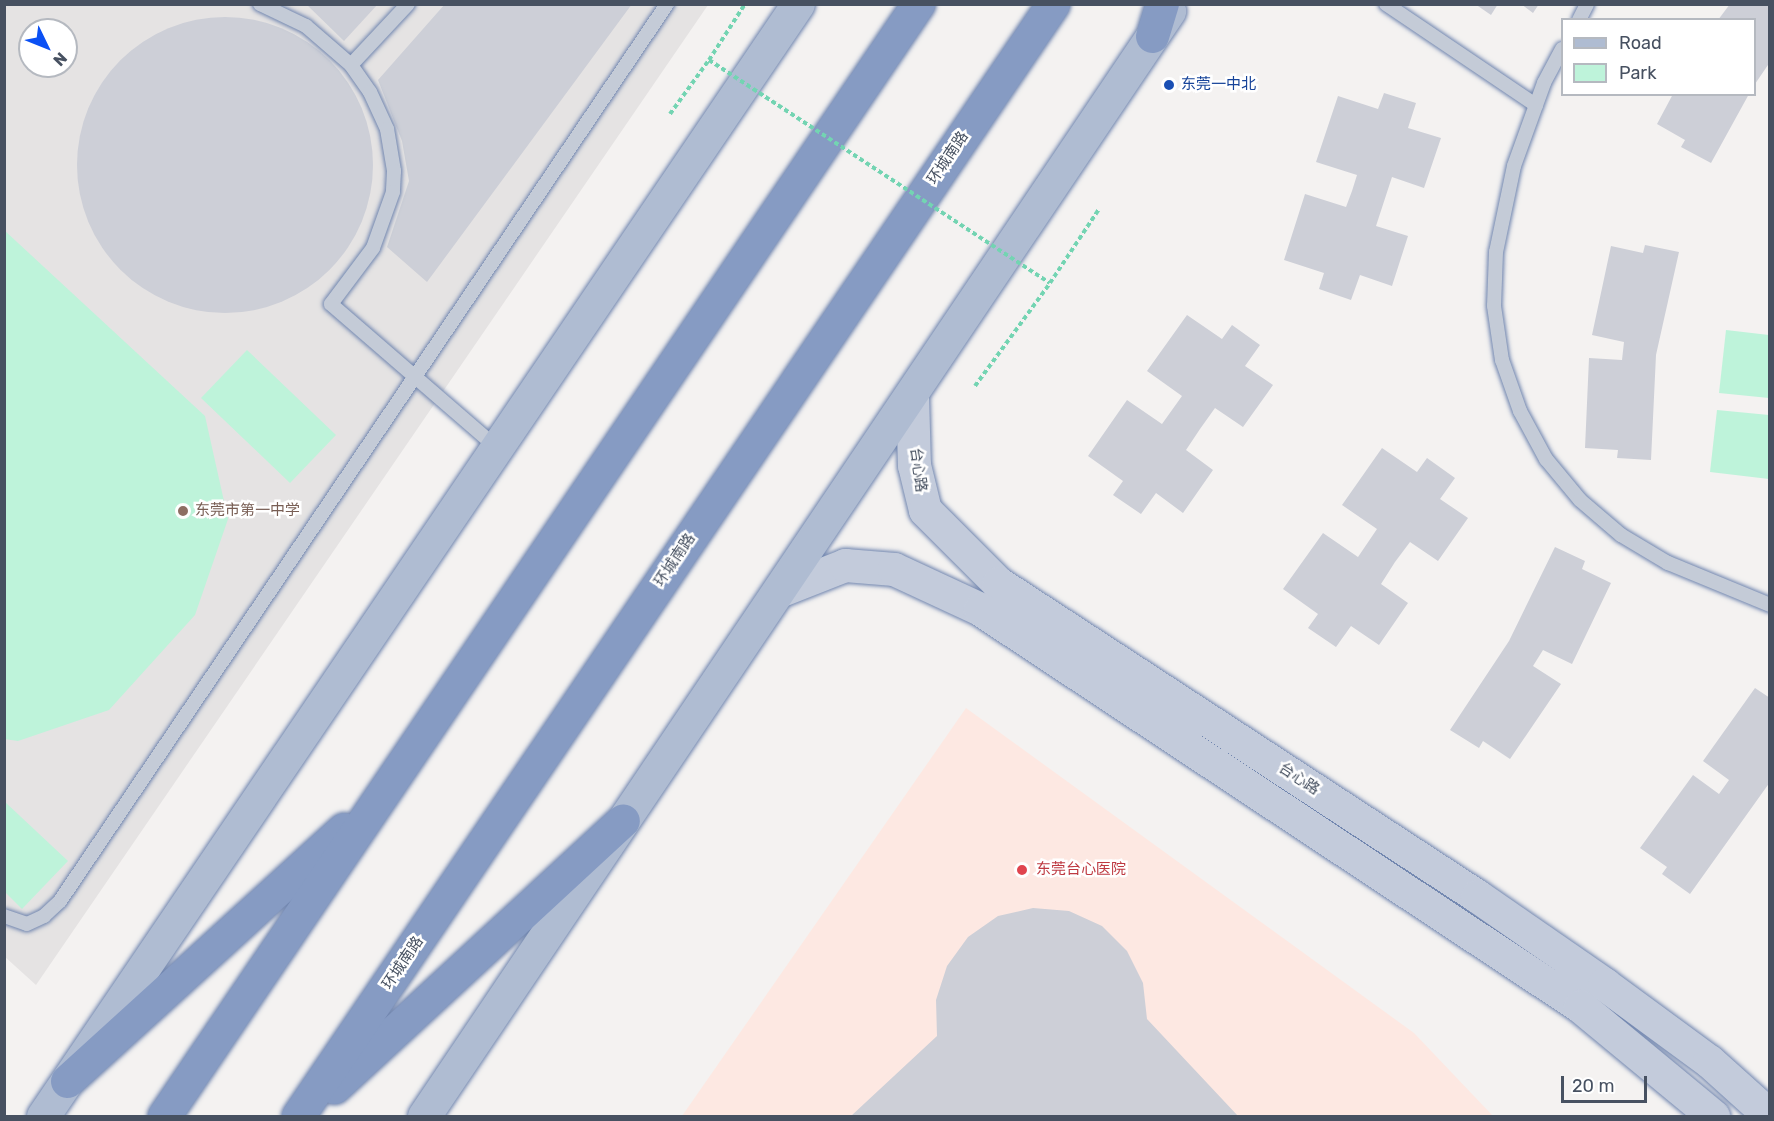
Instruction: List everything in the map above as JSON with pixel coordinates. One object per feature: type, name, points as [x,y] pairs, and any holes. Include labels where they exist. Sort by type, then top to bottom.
[{"type":"highway","points":[[164,1116],[918,4]]},
{"type":"highway","name":"环城南路","points":[[300,1116],[1053,4]]},
{"type":"highway","points":[[1152,36],[1162,4]]},
{"type":"highway","points":[[67,1081],[383,793]]},
{"type":"highway","points":[[300,1116],[622,820]]},
{"type":"main road","points":[[43,1116],[798,4]]},
{"type":"main road","points":[[424,1116],[622,820],[912,395],[1173,4]]},
{"type":"main road","name":"台心路","points":[[912,395],[914,465],[925,510],[998,583],[1526,930],[1709,1061],[1770,1116]]},
{"type":"main road","points":[[779,591],[845,565],[894,569],[980,609],[1580,1006],[1713,1116]]},
{"type":"lane","points":[[260,4],[306,26],[351,65],[370,92],[387,129],[394,171],[393,192],[373,248],[331,304],[414,380],[496,447]]},
{"type":"lane","points":[[351,65],[408,4]]},
{"type":"lane","points":[[4,916],[27,924],[45,916],[60,902],[667,4]]},
{"type":"lane","points":[[1386,4],[1536,105]]},
{"type":"lane","points":[[1580,18],[1587,4]]},
{"type":"lane","points":[[1561,53],[1536,105],[1514,165],[1496,252],[1497,327],[1502,360],[1520,411],[1546,459],[1580,500],[1621,536],[1668,563],[1770,605]]},
{"type":"path","points":[[670,114],[709,60],[745,4]]},
{"type":"path","points":[[709,60],[1050,283]]},
{"type":"path","points":[[975,386],[1050,283],[1099,210]]},
{"type":"shaded area","name":"东莞市第一中学","points":[[4,5],[708,5],[36,985],[4,956]]},
{"type":"shaded area","name":"东莞台心医院","points":[[966,708],[1414,1033],[1493,1116],[682,1116]]},
{"type":"green space","points":[[4,230],[205,416],[228,519],[195,615],[109,710],[18,741],[4,739]]},
{"type":"green space","points":[[1726,330],[1769,335],[1769,398],[1719,393]]},
{"type":"green space","points":[[247,350],[336,435],[290,483],[201,398]]},
{"type":"green space","points":[[1717,410],[1769,415],[1769,479],[1710,472]]},
{"type":"green space","points":[[4,801],[68,861],[22,909],[5,892]]},
{"type":"building","points":[[306,4],[378,4],[344,41]]},
{"type":"building","points":[[445,4],[632,4],[427,282],[387,247],[409,181],[402,141],[378,80]]},
{"type":"building","points":[[1475,4],[1498,4],[1491,15]]},
{"type":"building","points":[[1521,4],[1539,4],[1533,13]]},
{"type":"building","points":[[1730,4],[1770,4],[1770,62],[1756,83],[1756,18],[1720,18]]},
{"type":"building","points":[[210,17],[240,17],[268,23],[295,34],[319,50],[340,71],[356,95],[367,122],[373,150],[371,194],[356,235],[340,259],[319,280],[295,296],[268,307],[240,313],[210,313],[182,307],[155,296],[131,280],[110,259],[94,235],[83,208],[77,180],[77,150],[83,122],[94,95],[110,71],[131,50],[155,34],[182,23]]},
{"type":"building","points":[[1384,93],[1416,103],[1408,128],[1441,138],[1424,188],[1392,177],[1376,226],[1408,236],[1392,286],[1360,275],[1351,300],[1319,289],[1324,273],[1284,260],[1305,194],[1346,207],[1352,191],[1357,175],[1316,162],[1338,96],[1378,109]]},
{"type":"building","points":[[1672,96],[1748,96],[1711,163],[1681,147],[1685,140],[1657,124]]},
{"type":"building","points":[[1645,245],[1679,252],[1656,355],[1651,460],[1617,458],[1618,450],[1585,448],[1589,358],[1622,360],[1624,342],[1592,335],[1611,246],[1643,253]]},
{"type":"building","points":[[1187,315],[1222,339],[1232,325],[1260,345],[1245,366],[1273,385],[1243,427],[1215,408],[1200,429],[1186,450],[1213,470],[1183,513],[1156,493],[1141,514],[1113,495],[1123,481],[1088,456],[1127,400],[1162,424],[1182,396],[1147,371]]},
{"type":"building","points":[[1382,448],[1417,472],[1427,458],[1455,478],[1440,499],[1468,518],[1438,561],[1410,542],[1395,562],[1381,584],[1408,603],[1379,645],[1351,626],[1336,647],[1308,628],[1318,614],[1283,589],[1323,533],[1358,557],[1377,529],[1342,505]]},
{"type":"building","points":[[1555,547],[1585,561],[1582,569],[1611,583],[1572,664],[1543,650],[1533,666],[1561,684],[1510,759],[1483,741],[1479,748],[1450,730],[1509,641]]},
{"type":"building","points":[[1755,688],[1770,698],[1770,782],[1690,894],[1662,874],[1667,867],[1640,848],[1693,775],[1719,794],[1729,780],[1703,761]]},
{"type":"building","points":[[1033,908],[1069,911],[1102,926],[1127,951],[1143,983],[1147,1019],[1238,1116],[851,1116],[937,1036],[936,1000],[947,966],[968,937],[998,916]]},
{"type":"place","name":"东莞一中北","points":[[1169,85]]},
{"type":"place","name":"东莞市第一中学","points":[[183,511]]},
{"type":"place","name":"东莞台心医院","points":[[1022,870]]}]
